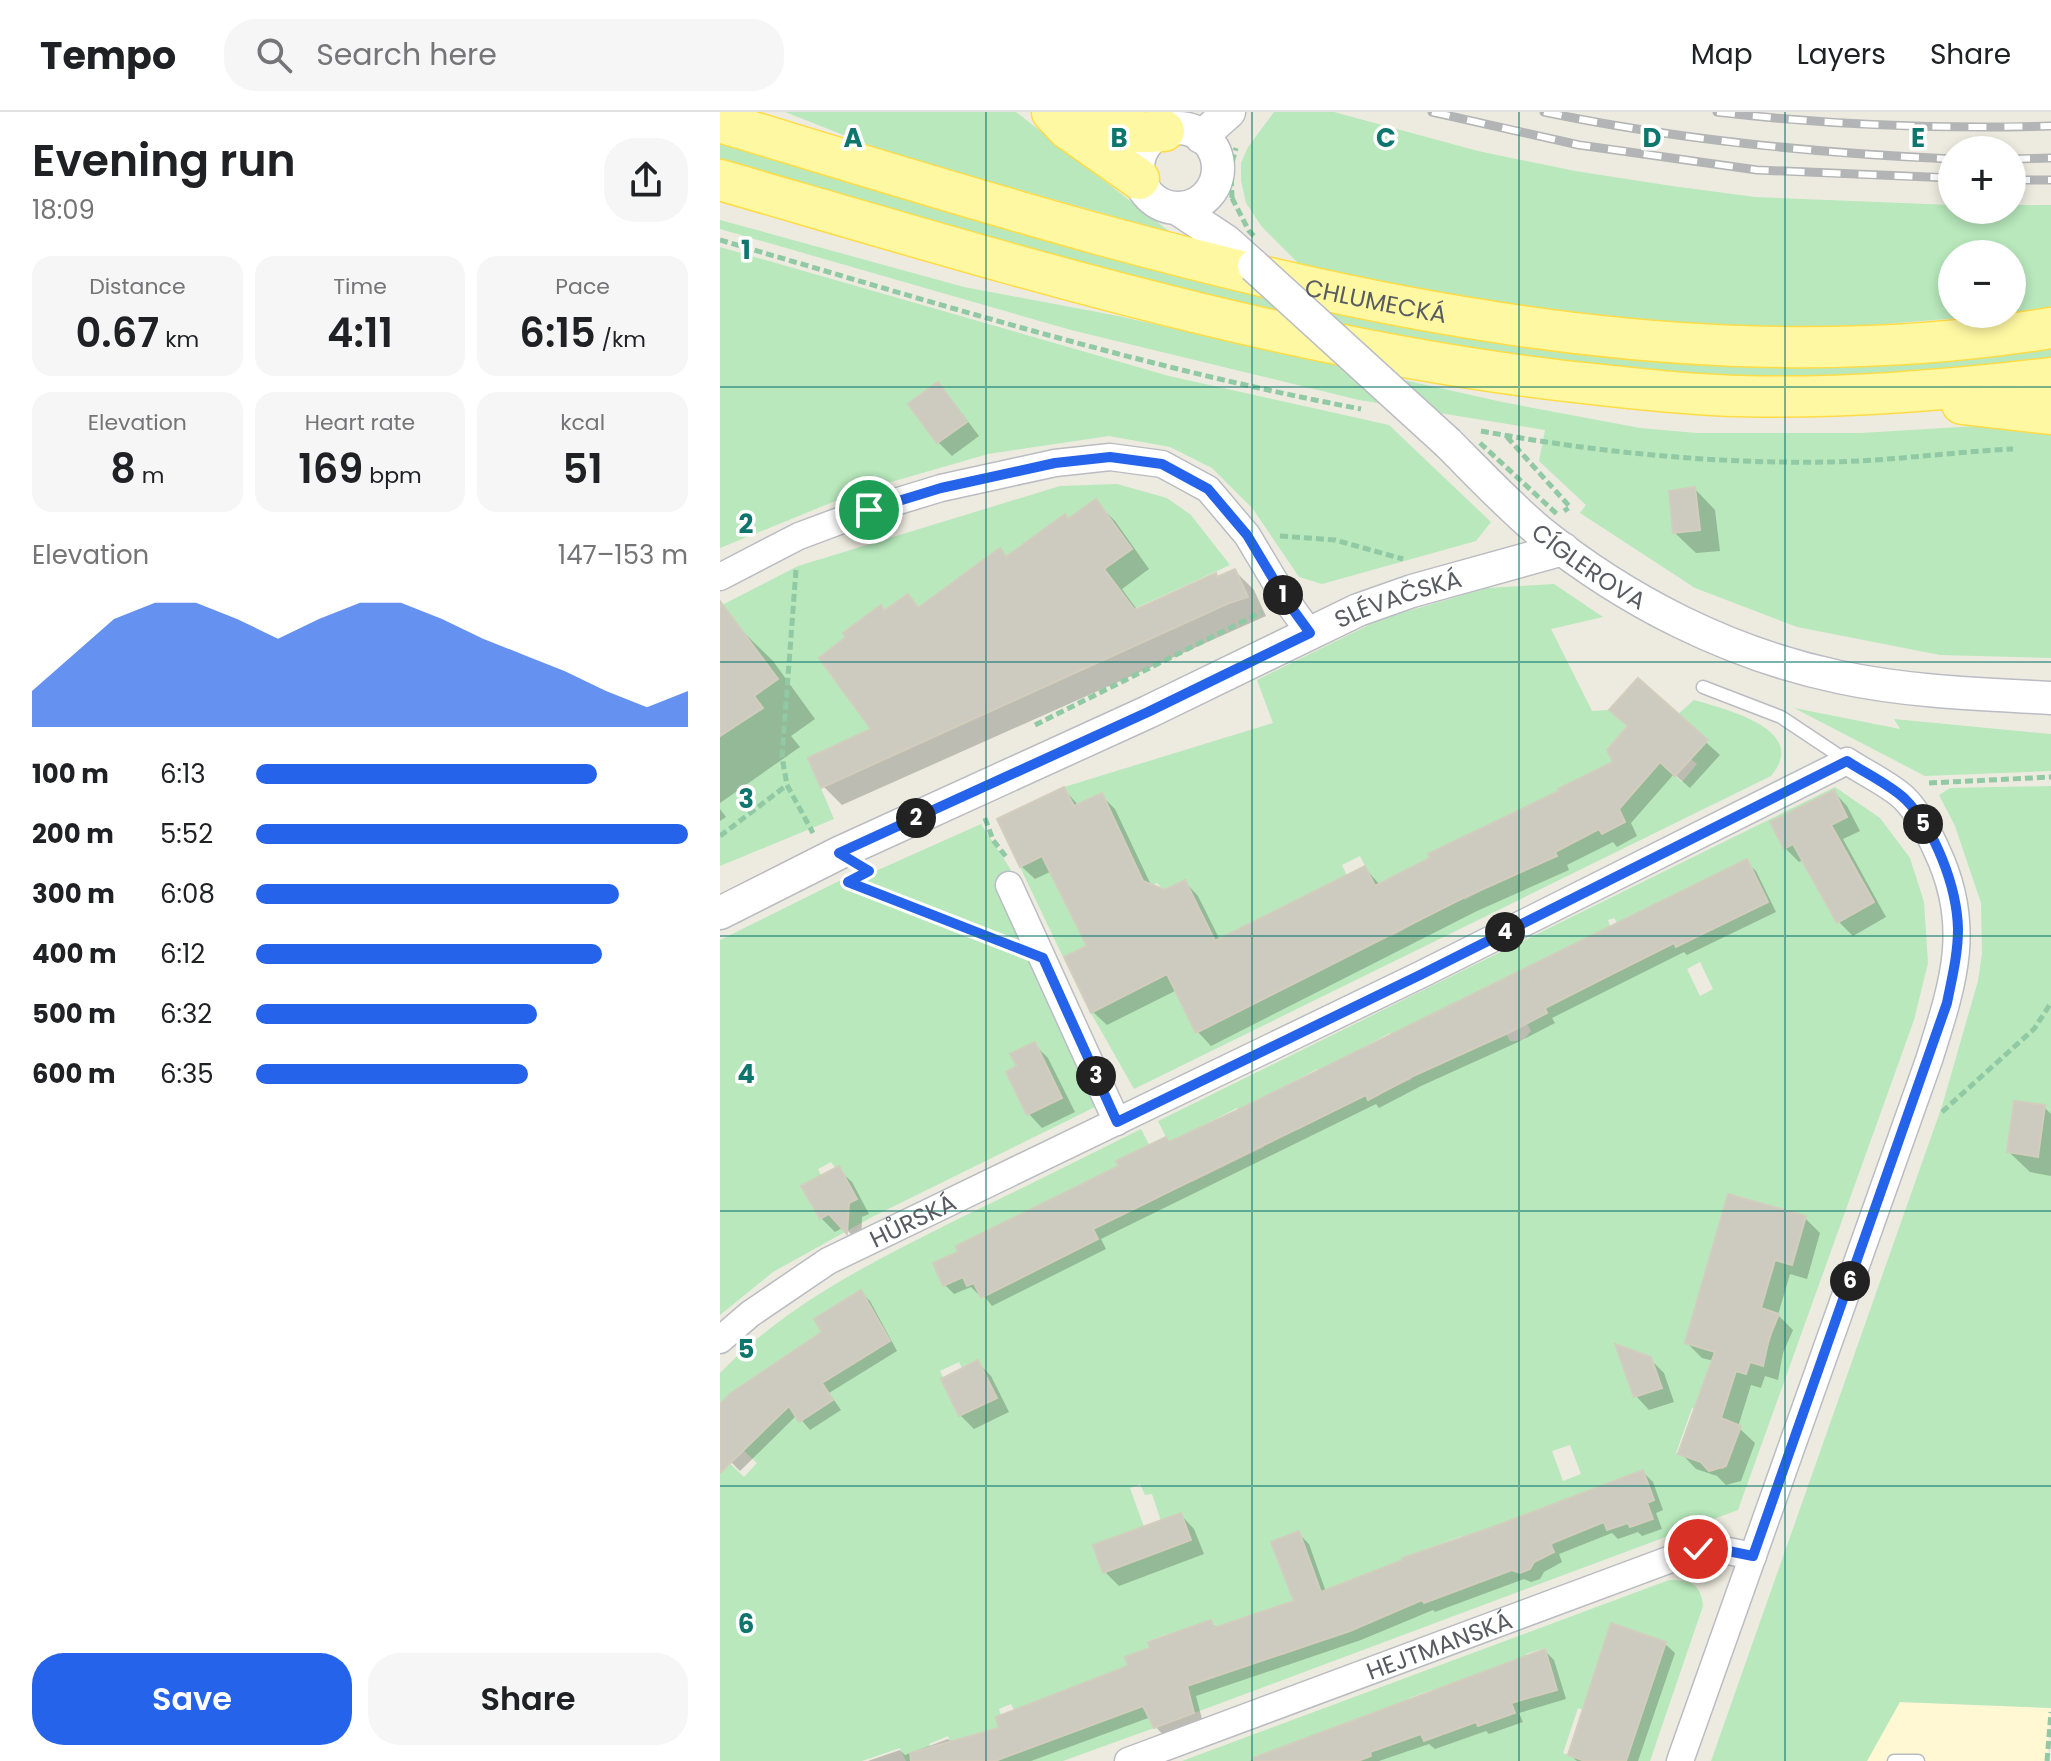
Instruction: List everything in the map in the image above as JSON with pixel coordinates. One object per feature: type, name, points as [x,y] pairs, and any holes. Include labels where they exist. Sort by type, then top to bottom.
[{"type":"main road","points":[[1052,112],[1068,129],[1139,179]]},
{"type":"main road","points":[[1077,112],[1118,130],[1183,134]]},
{"type":"main road","name":"CHLUMECKÁ","points":[[720,122],[1170,253],[1332,293],[1508,324],[1668,342],[1764,347],[1848,347],[2051,328]]},
{"type":"main road","points":[[720,180],[1061,278],[1301,337],[1457,368],[1601,385],[1737,396],[1874,394],[1968,388],[2051,378]]},
{"type":"main road","points":[[1874,394],[2051,414]]},
{"type":"street","points":[[1183,134],[1215,155],[1218,167],[1216,180],[1206,201],[1165,206],[1145,191],[1139,179],[1140,153],[1153,137],[1183,134],[1231,122]]},
{"type":"street","name":"CÍGLEROVA","points":[[1206,201],[1226,241],[1448,443],[1553,531],[1661,614],[1764,658],[1839,677],[1923,690],[2051,698]]},
{"type":"street","points":[[720,577],[799,536],[869,510],[941,488],[1055,463],[1110,457],[1162,464],[1208,489],[1247,535],[1310,633]]},
{"type":"street","name":"SLÉVAČSKÁ","points":[[720,913],[839,853],[1148,712],[1358,610],[1412,591],[1553,531]]},
{"type":"street","points":[[1680,1761],[1929,1060],[1947,1003],[1955,961],[1958,931],[1956,908],[1946,870],[1929,833],[1904,798],[1847,761]]},
{"type":"street","name":"HŮRSKÁ","points":[[720,1340],[750,1314],[828,1261],[1434,968],[1847,761]]},
{"type":"street","points":[[1009,885],[1117,1122]]},
{"type":"street","name":"HEJTMANSKÁ","points":[[1128,1761],[1698,1549],[1753,1556]]},
{"type":"lane","points":[[1703,687],[1781,717],[1847,761]]},
{"type":"lane","points":[[1894,1761],[1918,1761]]},
{"type":"path","points":[[1206,201],[1231,167],[1231,122]]},
{"type":"path","points":[[1507,436],[1570,507],[1553,531]]},
{"type":"path","points":[[1247,535],[1335,540],[1408,561]]},
{"type":"path","points":[[799,536],[782,757],[787,785],[813,833],[869,871],[848,882],[1043,958]]},
{"type":"path","points":[[1904,798],[1929,783],[2051,777]]},
{"type":"path","points":[[720,836],[787,785]]},
{"type":"path","points":[[1941,1113],[2034,1029],[2051,1003]]},
{"type":"path","points":[[2047,1761],[2051,1712]]},
{"type":"shaded area","points":[[1899,1702],[2051,1708],[2047,1761],[1867,1761]]},
{"type":"green space","points":[[785,112],[1016,112],[1170,232],[892,154]]},
{"type":"green space","points":[[1274,112],[1334,112],[1478,151],[1575,171],[1672,186],[1755,197],[1938,204],[1938,224],[2026,224],[2026,205],[2051,205],[2051,308],[2026,312],[2026,240],[1938,240],[1938,320],[1846,327],[1769,328],[1694,324],[1530,308],[1301,266],[1262,227],[1246,203],[1241,163],[1248,147]]},
{"type":"green space","points":[[720,144],[1131,264],[1211,283],[1549,350],[1763,366],[1935,361],[2051,347],[2051,363],[1763,382],[1546,365],[1234,303],[1030,251],[720,160]]},
{"type":"green space","points":[[720,220],[964,287],[1118,316],[1502,402],[1640,428],[1696,433],[1861,433],[2051,424],[2051,658],[1940,655],[1797,627],[1695,588],[1580,513],[1586,505],[1539,461],[1545,430],[1359,400],[1071,330],[720,229]],"holes":[[[1695,488],[1700,530],[1673,533],[1669,491]]]},
{"type":"green space","points":[[720,247],[1169,376],[1389,425],[1491,522],[1476,541],[1322,584],[1299,577],[1253,509],[1212,468],[1170,447],[1109,436],[988,454],[860,491],[720,548]],"holes":[[[909,404],[966,422],[937,443]]]},
{"type":"green space","points":[[1117,484],[1167,498],[1191,515],[1230,565],[808,758],[834,819],[720,866],[720,736],[762,708],[754,696],[778,679],[735,621],[720,606],[798,566],[1060,486]],"holes":[[[1096,499],[1131,549],[1104,569],[855,706],[819,658],[846,637],[843,632],[880,606],[885,611],[948,607],[1000,549],[1010,562],[1027,542],[1064,514],[1068,519]]]},
{"type":"green space","points":[[1554,584],[1603,617],[1551,629],[1592,711],[1609,710],[1628,726],[1607,750],[1621,778],[1634,791],[1660,762],[1682,782],[1697,764],[1691,759],[1707,740],[1678,714],[1694,700],[1742,716],[1772,734],[1780,746],[1780,760],[1771,776],[1134,1089],[1091,1013],[1156,980],[1141,951],[1161,942],[1179,999],[1196,1033],[1247,1008],[1185,880],[1164,890],[1157,883],[1146,887],[1102,793],[1073,806],[1064,787],[1273,723],[1257,680],[1381,619],[1487,588]],"holes":[[[1607,783],[1625,822],[1602,834],[1599,829],[1583,837]],[[1527,807],[1545,829],[1557,856],[1536,866],[1510,814]],[[1477,830],[1501,879],[1465,900],[1453,902],[1429,854]],[[1360,856],[1374,884],[1355,893],[1342,865]],[[1406,871],[1429,915],[1391,937],[1371,897],[1393,885],[1390,878]],[[1315,891],[1338,919],[1355,953],[1291,986],[1264,956],[1249,924]]]},
{"type":"green space","points":[[1794,708],[1900,729],[1894,719],[2051,734],[2051,771],[1925,776]]},
{"type":"green space","points":[[2051,786],[2051,1708],[1900,1702],[1867,1761],[1711,1761],[1942,1106],[1978,981],[1982,953],[1981,903],[1955,826],[1939,795],[1950,788]],"holes":[[[2014,1101],[2045,1105],[2038,1157],[2007,1152]]]},
{"type":"green space","points":[[1835,787],[1880,818],[1910,858],[1924,902],[1928,963],[1914,1020],[1738,1510],[1194,1713],[1189,1689],[1168,1634],[1148,1641],[1150,1648],[1143,1706],[1154,1728],[1063,1761],[982,1761],[952,1746],[948,1736],[929,1744],[935,1761],[906,1761],[900,1748],[862,1761],[720,1761],[720,1454],[744,1477],[757,1463],[743,1450],[730,1394],[720,1404],[720,1373],[774,1325],[803,1305],[864,1267],[928,1234],[1141,1129],[1155,1156],[1171,1147],[1158,1121]],"holes":[[[1833,790],[1847,817],[1793,844],[1771,822]],[[1847,854],[1873,902],[1837,923],[1815,883]],[[1746,860],[1768,903],[1692,939],[1680,917],[1677,893]],[[1637,914],[1656,952],[1580,990],[1561,951],[1610,926],[1608,920],[1614,918],[1617,923]],[[1700,962],[1713,989],[1700,996],[1687,969]],[[1504,978],[1541,1001],[1547,1013],[1527,1024],[1531,1031],[1524,1039],[1510,1041],[1483,989]],[[1464,998],[1485,1042],[1421,1020]],[[1390,1033],[1412,1079],[1368,1099],[1347,1056]],[[1317,1069],[1337,1110],[1298,1130],[1278,1090]],[[1237,1108],[1249,1132],[1256,1129],[1264,1147],[1192,1182],[1184,1164],[1180,1137]],[[1117,1161],[1155,1198],[1117,1217],[1097,1177],[1119,1166]],[[1074,1188],[1098,1239],[1051,1261],[1026,1212]],[[1728,1194],[1806,1216],[1791,1265],[1775,1260],[1761,1308],[1779,1314],[1769,1334],[1772,1335],[1762,1364],[1750,1362],[1746,1374],[1712,1364],[1715,1352],[1685,1343]],[[998,1226],[1023,1277],[981,1297],[974,1283],[967,1285],[956,1263],[962,1259],[956,1246]],[[798,1348],[833,1400],[800,1422],[765,1370]],[[959,1362],[996,1398],[959,1416],[940,1371]],[[1692,1408],[1741,1426],[1724,1469],[1709,1469],[1703,1462],[1676,1453]],[[1570,1445],[1581,1474],[1563,1481],[1552,1451]],[[1643,1470],[1654,1500],[1647,1503],[1653,1519],[1631,1527],[1628,1523],[1607,1530],[1593,1493],[1610,1486],[1609,1482]],[[1140,1484],[1145,1495],[1152,1494],[1161,1521],[1181,1513],[1191,1540],[1103,1573],[1144,1527],[1130,1488]],[[1544,1507],[1554,1553],[1535,1560],[1530,1569],[1520,1573],[1511,1571],[1525,1515]],[[1299,1532],[1282,1569],[1271,1542]],[[1462,1536],[1472,1565],[1474,1584],[1424,1603],[1417,1586],[1413,1587],[1402,1558]],[[1374,1572],[1373,1622],[1350,1630],[1335,1587]],[[1267,1611],[1305,1645],[1305,1647],[1283,1655]],[[1211,1621],[1214,1628],[1238,1621],[1252,1665],[1210,1678],[1193,1627]],[[1060,1693],[1105,1705],[1110,1719],[1074,1732]],[[1011,1704],[1014,1710],[1052,1740],[1006,1757],[996,1730],[999,1728],[996,1718],[1001,1715],[999,1709]]]},
{"type":"green space","points":[[981,824],[1011,870],[994,883],[1095,1107],[872,1217],[773,1272],[720,1315],[720,940],[847,877],[878,870]],"holes":[[[1035,1042],[1062,1098],[1027,1115],[1006,1072],[1017,1066],[1011,1054]],[[831,1162],[857,1199],[846,1205],[849,1214],[835,1221],[830,1213],[819,1219],[801,1187],[821,1175],[818,1169]]]},
{"type":"green space","points":[[1056,850],[1129,925],[1063,957],[1020,867]],"holes":[[[1053,879],[1100,908],[1075,921]]]},
{"type":"green space","points":[[1669,1580],[1694,1585],[1702,1599],[1703,1606],[1650,1761],[1626,1761],[1616,1722],[1578,1708],[1563,1753],[1585,1761],[1358,1761],[1371,1756],[1369,1750],[1296,1742],[1256,1756],[1258,1761],[1182,1761]],"holes":[[[1611,1623],[1666,1642],[1653,1678]],[[1545,1648],[1557,1690],[1539,1695],[1526,1654]],[[1498,1666],[1514,1712],[1478,1726],[1462,1680]],[[1432,1690],[1444,1726],[1437,1736],[1424,1741],[1421,1734],[1404,1740],[1409,1698]]]},
{"type":"building","points":[[938,382],[967,422],[937,443],[908,404]]},
{"type":"building","points":[[1695,487],[1700,530],[1673,533],[1669,491]]},
{"type":"building","points":[[1096,499],[1132,549],[1104,569],[1135,610],[1216,573],[1217,577],[1235,569],[1248,597],[821,788],[808,758],[871,729],[819,658],[846,637],[843,633],[881,605],[884,611],[908,594],[918,608],[1000,548],[1006,557],[1065,514],[1068,519]]},
{"type":"building","points":[[720,601],[778,679],[754,696],[763,708],[720,736]]},
{"type":"building","points":[[1638,678],[1708,740],[1675,776],[1660,762],[1619,809],[1625,822],[1602,834],[1599,829],[1555,852],[1557,856],[1463,898],[1196,1033],[1167,974],[1091,1013],[1064,957],[1087,946],[1042,856],[1020,867],[997,819],[1064,787],[1074,806],[1102,793],[1143,881],[1165,890],[1185,880],[1215,941],[1365,866],[1375,886],[1430,858],[1428,854],[1613,762],[1607,750],[1628,726],[1609,710]]},
{"type":"building","points":[[1834,790],[1847,817],[1831,825],[1874,902],[1837,923],[1793,844],[1784,849],[1770,822]]},
{"type":"building","points":[[1747,859],[1768,902],[1676,947],[1674,943],[1618,971],[1545,1008],[1547,1013],[1506,1034],[1368,1100],[1366,1095],[1093,1229],[1098,1239],[981,1298],[974,1283],[967,1286],[963,1277],[943,1286],[933,1263],[958,1252],[956,1246],[1119,1166],[1116,1161],[1166,1137],[1169,1142],[1238,1110]]},
{"type":"building","points":[[1035,1042],[1062,1098],[1027,1115],[1006,1072],[1017,1066],[1010,1054]]},
{"type":"building","points":[[2014,1101],[2045,1105],[2038,1157],[2007,1152]]},
{"type":"building","points":[[839,1166],[857,1199],[849,1203],[847,1234],[829,1214],[820,1219],[801,1186]]},
{"type":"building","points":[[1728,1194],[1806,1216],[1792,1265],[1775,1260],[1761,1308],[1779,1314],[1769,1338],[1763,1366],[1750,1362],[1746,1374],[1736,1371],[1721,1418],[1741,1426],[1726,1466],[1709,1471],[1701,1462],[1678,1454],[1715,1352],[1685,1343]]},
{"type":"building","points":[[861,1290],[890,1341],[822,1383],[833,1400],[799,1422],[789,1406],[720,1473],[720,1404],[731,1393],[822,1332],[814,1319]]},
{"type":"building","points":[[1615,1344],[1651,1357],[1662,1388],[1634,1397]]},
{"type":"building","points":[[978,1360],[997,1398],[959,1416],[941,1379]]},
{"type":"building","points":[[1643,1470],[1654,1500],[1647,1503],[1653,1519],[1630,1527],[1628,1523],[1607,1530],[1604,1522],[1550,1544],[1554,1552],[1520,1573],[1512,1570],[1424,1603],[1422,1600],[1350,1631],[1187,1686],[1194,1713],[1154,1728],[1143,1706],[995,1761],[911,1761],[910,1753],[999,1728],[996,1717],[1128,1666],[1125,1657],[1150,1648],[1148,1642],[1211,1620],[1214,1628],[1294,1601],[1271,1542],[1299,1531],[1321,1592],[1402,1558]]},
{"type":"building","points":[[1181,1513],[1191,1540],[1103,1573],[1093,1545]]},
{"type":"building","points":[[1611,1623],[1666,1642],[1626,1761],[1585,1761],[1568,1755]]},
{"type":"building","points":[[1545,1649],[1557,1690],[1511,1703],[1515,1713],[1478,1726],[1476,1722],[1424,1741],[1421,1734],[1370,1752],[1371,1756],[1358,1761],[1254,1761],[1253,1758]]},
{"type":"railway","points":[[1432,112],[1579,145],[1757,170],[1938,177]]},
{"type":"railway","points":[[1544,112],[1747,144],[1938,158]]},
{"type":"railway","points":[[1717,112],[1884,125],[2051,126]]},
{"type":"railway","points":[[2026,159],[2051,158]]},
{"type":"railway","points":[[2026,180],[2051,180]]},
{"type":"route","points":[[869,510],[941,488],[1055,463],[1110,457],[1162,464],[1208,489],[1247,535],[1310,633],[1148,712],[839,853],[869,871],[848,882],[1043,958],[1117,1122],[1420,975],[1847,761],[1904,798],[1929,833],[1946,870],[1956,908],[1958,931],[1947,1003],[1753,1556],[1698,1549]]}]
